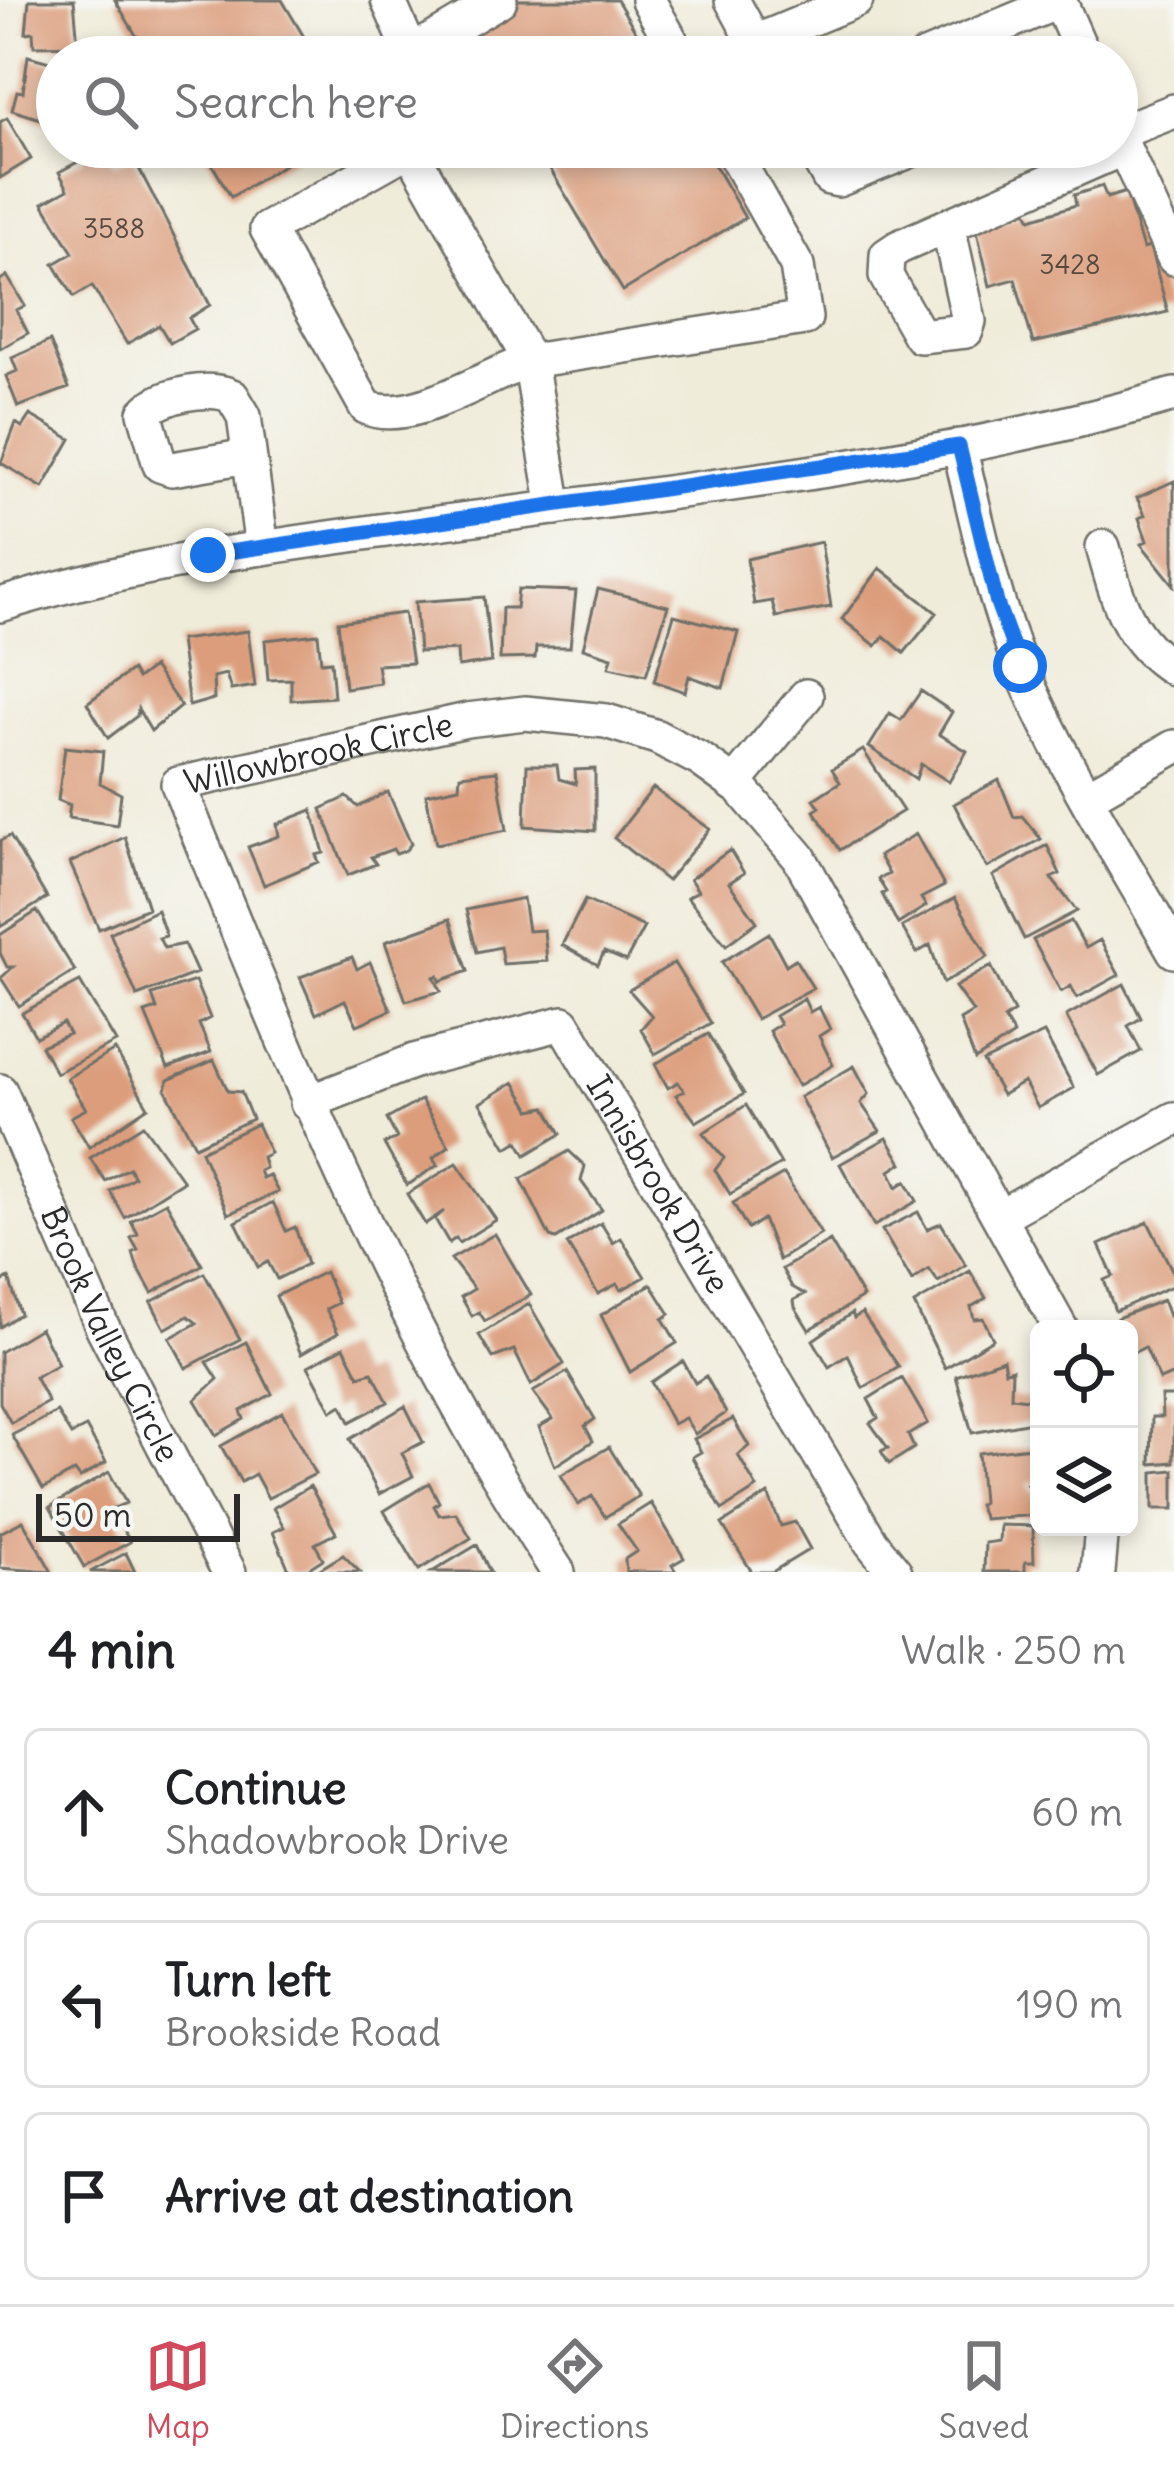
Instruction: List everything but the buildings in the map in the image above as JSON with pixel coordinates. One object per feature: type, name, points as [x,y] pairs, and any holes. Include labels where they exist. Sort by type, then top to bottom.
[{"type":"street","points":[[388,0],[405,36]]},
{"type":"street","points":[[442,36],[500,0]]},
{"type":"street","points":[[648,0],[668,36]]},
{"type":"street","points":[[732,0],[751,36]]},
{"type":"street","points":[[786,36],[856,0]]},
{"type":"street","points":[[976,36],[1059,1],[1075,36]]},
{"type":"street","points":[[1138,130],[1174,111]]},
{"type":"street","points":[[374,168],[267,230],[366,407],[382,415],[420,408],[489,374],[530,362],[806,318],[797,266],[742,168]]},
{"type":"street","points":[[420,168],[530,362],[555,508]]},
{"type":"street","points":[[824,168],[829,178],[838,180],[867,168]]},
{"type":"street","points":[[948,226],[1063,168]]},
{"type":"street","points":[[1133,168],[1174,258]]},
{"type":"street","points":[[0,605],[109,575],[262,548],[1014,438],[1174,394]]},
{"type":"street","points":[[959,446],[997,603],[1044,719],[1174,951]]},
{"type":"street","points":[[248,456],[262,548]]},
{"type":"street","points":[[1103,547],[1119,606],[1144,651],[1174,669]]},
{"type":"street","points":[[734,784],[806,696]]},
{"type":"street","name":"Willowbrook Circle","points":[[558,1572],[431,1358],[307,1103],[178,784],[467,720],[525,713],[606,721],[657,737],[734,784],[799,857],[1056,1320]]},
{"type":"street","points":[[1088,797],[1174,747]]},
{"type":"street","name":"Innisbrook Drive","points":[[307,1103],[414,1060],[563,1023],[871,1542],[895,1572]]},
{"type":"street","name":"Brook Valley Circle","points":[[0,1091],[102,1326],[230,1572]]},
{"type":"street","points":[[1000,1216],[1174,1119]]},
{"type":"street","points":[[1098,1572],[1101,1536]]},
{"type":"route","points":[[208,555],[586,505],[959,446],[997,603],[1020,666]]}]
